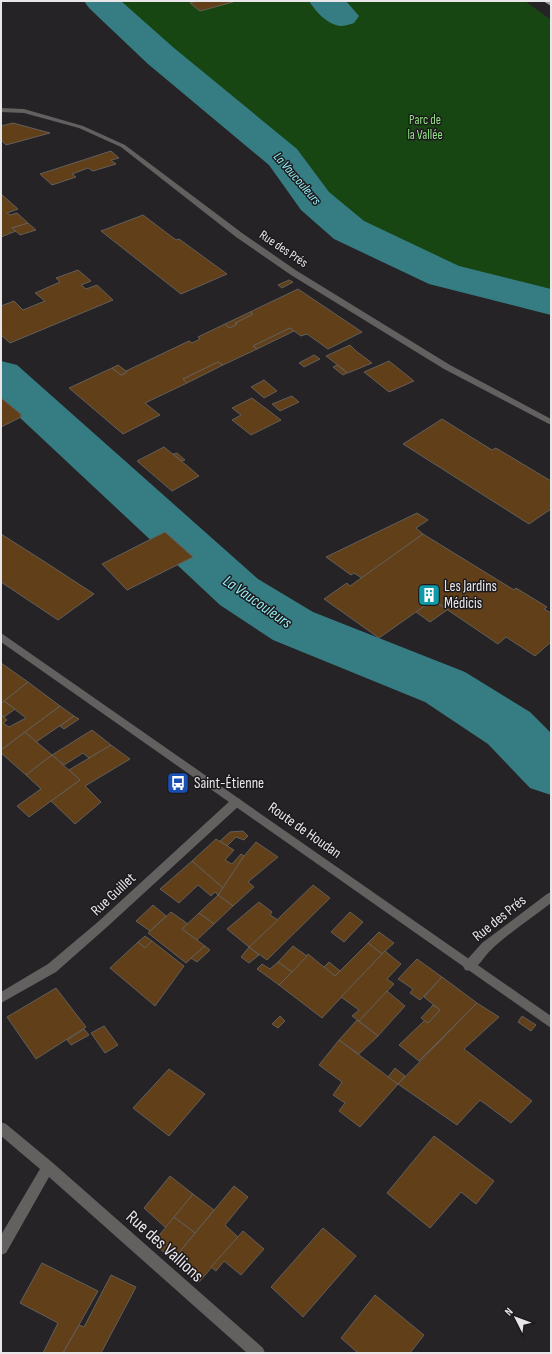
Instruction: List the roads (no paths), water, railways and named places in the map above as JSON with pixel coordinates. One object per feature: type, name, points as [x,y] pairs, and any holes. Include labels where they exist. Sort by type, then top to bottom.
[{"type":"main road","points":[[546,1],[551,4]]},
{"type":"street","name":"Rue des Prés","points":[[1,110],[24,111],[81,126],[123,146],[239,235],[294,273],[447,367],[551,422]]},
{"type":"street","name":"Route de Houdan","points":[[1,637],[551,1023]]},
{"type":"street","name":"Rue Guillet","points":[[1,998],[52,968],[103,924],[236,802]]},
{"type":"street","name":"Rue des Prés","points":[[469,966],[486,947],[551,897]]},
{"type":"street","name":"Rue des Vallions","points":[[1,1128],[48,1167],[258,1353]]},
{"type":"street","points":[[1,1248],[48,1167]]},
{"type":"waterway","name":"La Vaucouleurs","points":[[101,1],[161,56],[283,157],[315,201],[349,230],[444,275],[551,302]]},
{"type":"waterway","name":"La Vaucouleurs","points":[[326,1],[342,16]]},
{"type":"waterway","name":"La Vaucouleurs","points":[[1,375],[239,592],[293,626],[445,687],[509,728],[551,771]]},
{"type":"place","name":"Les Jardins Médicis","points":[[429,595]]},
{"type":"place","name":"Saint-Étienne","points":[[178,783]]},
{"type":"park label","name":"Parc de la Vallée","points":[[425,126]]}]
